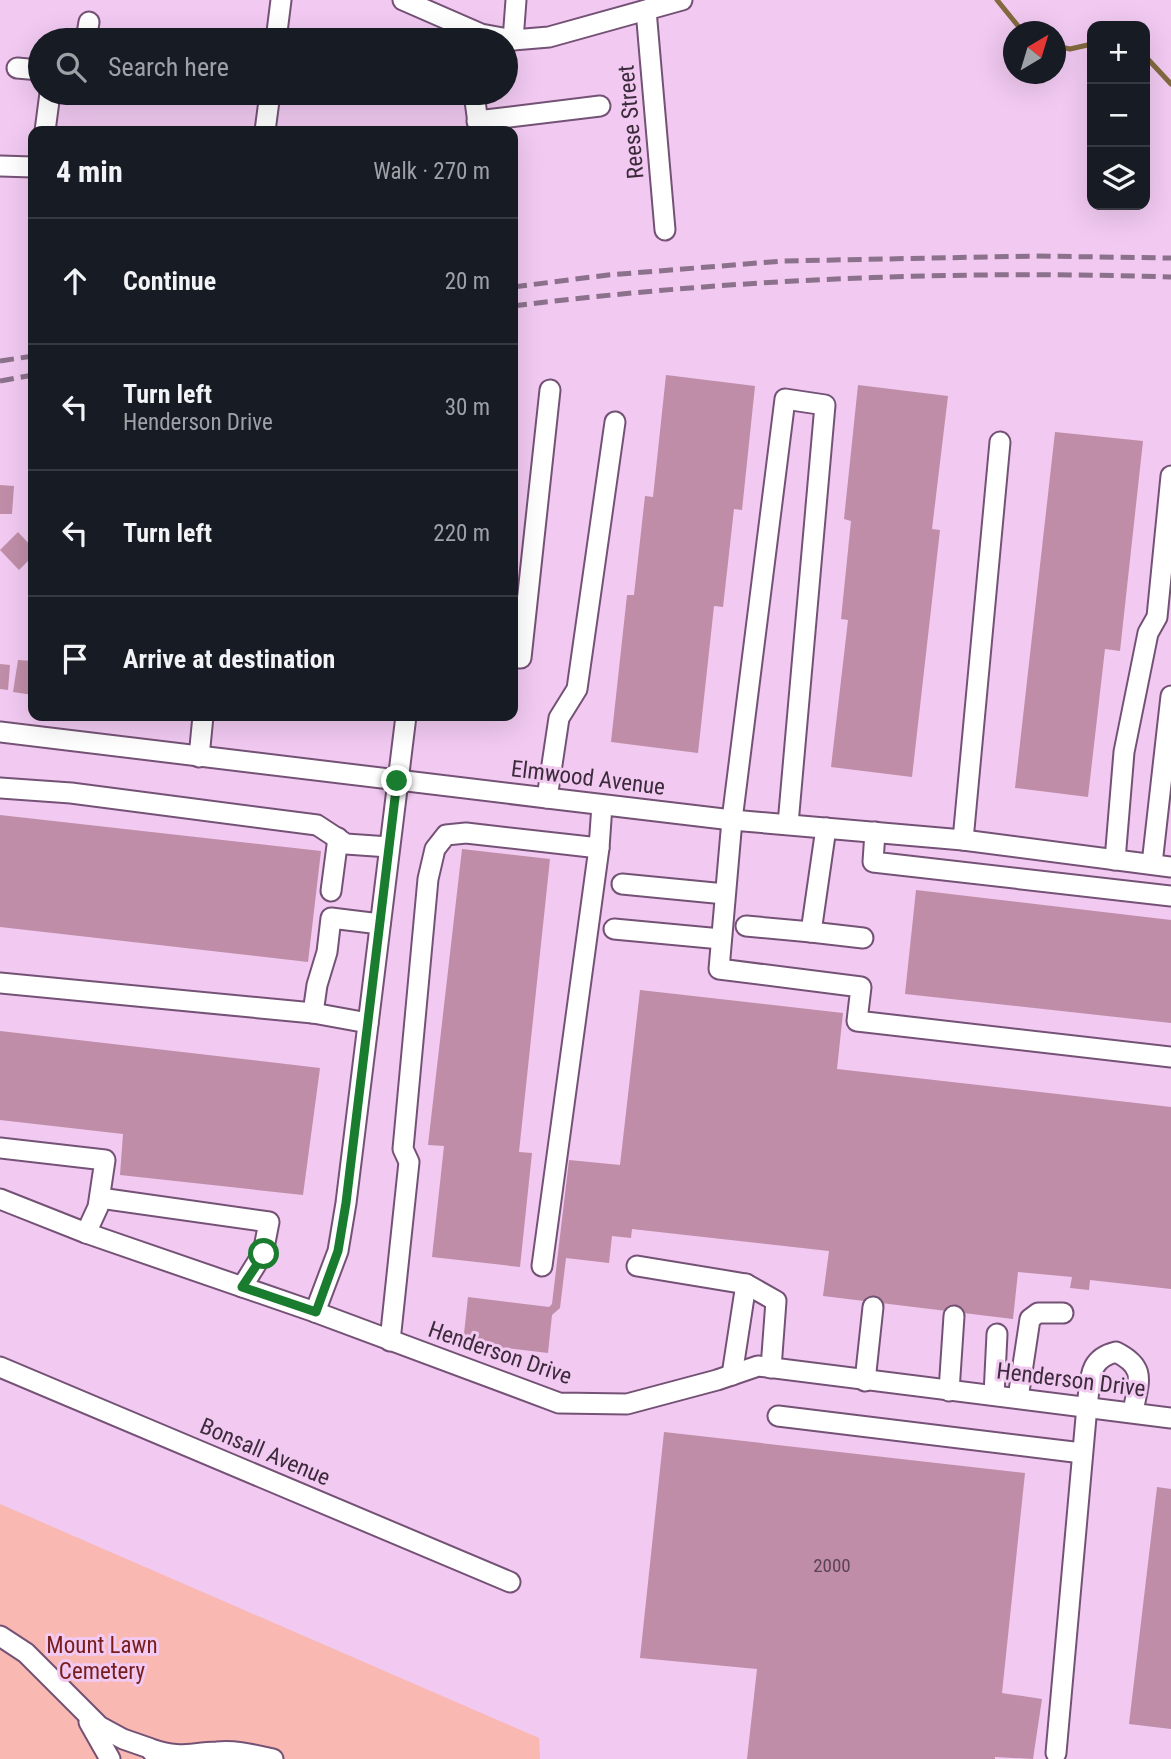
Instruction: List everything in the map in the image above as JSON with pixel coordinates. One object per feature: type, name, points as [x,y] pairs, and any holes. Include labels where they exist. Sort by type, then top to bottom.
[{"type":"street","points":[[278,28],[281,0]]},
{"type":"street","points":[[403,0],[461,28]]},
{"type":"street","points":[[514,28],[516,0]]},
{"type":"street","points":[[518,40],[549,37],[682,0]]},
{"type":"street","name":"Reese Street","points":[[646,10],[665,230]]},
{"type":"street","points":[[17,68],[28,69]]},
{"type":"street","points":[[46,126],[48,105]]},
{"type":"street","points":[[266,126],[268,105]]},
{"type":"street","points":[[475,105],[478,126],[600,106]]},
{"type":"street","points":[[0,166],[28,167]]},
{"type":"street","points":[[518,658],[521,658],[550,390]]},
{"type":"street","points":[[788,824],[825,405],[785,399],[732,820],[719,969],[861,987],[857,1021],[1171,1057]]},
{"type":"street","points":[[547,798],[559,718],[577,689],[615,422]]},
{"type":"street","points":[[963,840],[1000,442]]},
{"type":"street","points":[[1115,860],[1124,752],[1148,633],[1157,617],[1171,476]]},
{"type":"street","points":[[1161,866],[1171,696]]},
{"type":"street","points":[[199,757],[203,721]]},
{"type":"street","points":[[316,1312],[338,1251],[405,721]]},
{"type":"street","name":"Elmwood Avenue","points":[[0,732],[602,805],[732,820],[963,840],[1161,866]]},
{"type":"street","points":[[0,788],[71,793],[317,825],[346,844],[389,847]]},
{"type":"street","points":[[542,1266],[599,848],[602,805]]},
{"type":"street","points":[[811,932],[826,828]]},
{"type":"street","points":[[875,832],[873,862],[1171,896]]},
{"type":"street","points":[[390,1341],[409,1162],[402,1149],[428,879],[435,849],[446,835],[466,833],[599,848]]},
{"type":"street","points":[[331,891],[338,838]]},
{"type":"street","points":[[1057,884],[1061,853]]},
{"type":"street","points":[[622,884],[725,894]]},
{"type":"street","points":[[313,1013],[317,985],[327,952],[331,918],[380,924]]},
{"type":"street","points":[[746,926],[863,938]]},
{"type":"street","points":[[614,929],[721,939]]},
{"type":"street","points":[[0,983],[313,1013],[368,1023]]},
{"type":"street","points":[[0,1148],[105,1160],[98,1207],[86,1233]]},
{"type":"street","points":[[100,1198],[269,1222],[264,1254],[242,1287]]},
{"type":"street","name":"Henderson Drive","points":[[0,1199],[86,1233],[316,1312],[559,1403],[626,1404],[758,1366],[1171,1418]]},
{"type":"street","points":[[636,1266],[746,1284],[776,1301],[771,1368]]},
{"type":"street","points":[[732,1375],[746,1284]]},
{"type":"street","points":[[865,1381],[873,1307]]},
{"type":"street","points":[[1018,1398],[1030,1320],[1038,1313],[1063,1313]]},
{"type":"street","points":[[950,1391],[954,1316]]},
{"type":"street","points":[[994,1395],[997,1334]]},
{"type":"street","points":[[1056,1753],[1087,1406],[1093,1367],[1101,1355],[1116,1352],[1131,1360],[1139,1375],[1133,1412]]},
{"type":"street","name":"Bonsall Avenue","points":[[0,1367],[510,1581]]},
{"type":"street","points":[[778,1416],[1082,1453]]},
{"type":"street","points":[[0,1636],[26,1653],[90,1719],[111,1734],[153,1752]]},
{"type":"street","points":[[76,1704],[93,1727],[110,1759]]},
{"type":"street","points":[[118,1759],[130,1748],[138,1746],[171,1757],[195,1757],[216,1751],[239,1752],[273,1759]]},
{"type":"green space","name":"Mount Lawn Cemetery","points":[[0,1504],[539,1738],[540,1759],[0,1759]]},
{"type":"building","points":[[666,375],[755,386],[742,510],[734,509],[723,607],[714,606],[698,753],[611,742],[627,595],[634,595],[645,496],[653,497]]},
{"type":"building","points":[[858,385],[948,396],[932,529],[940,530],[912,777],[831,767],[848,620],[841,619],[851,521],[844,519]]},
{"type":"building","points":[[1055,432],[1143,441],[1120,651],[1105,649],[1088,797],[1015,788]]},
{"type":"building","points":[[0,485],[14,486],[12,514],[0,514]]},
{"type":"building","points":[[18,532],[28,543],[28,561],[19,570],[0,550]]},
{"type":"building","points":[[18,660],[28,661],[28,694],[13,692]]},
{"type":"building","points":[[0,664],[10,665],[8,690],[0,689]]},
{"type":"building","points":[[0,815],[321,851],[308,962],[0,927]]},
{"type":"building","points":[[462,849],[550,859],[519,1152],[532,1153],[520,1267],[432,1257],[444,1146],[428,1145]]},
{"type":"building","points":[[916,890],[1171,920],[1171,1023],[905,994]]},
{"type":"building","points":[[640,990],[843,1013],[837,1069],[1171,1107],[1171,1289],[1090,1280],[1089,1290],[1070,1288],[1072,1277],[1018,1272],[1013,1319],[823,1296],[829,1251],[632,1229],[631,1238],[612,1236],[609,1263],[566,1258],[560,1308],[552,1315],[548,1353],[463,1343],[468,1297],[549,1307],[552,1304],[569,1160],[620,1165]]},
{"type":"building","points":[[0,1031],[320,1068],[303,1195],[120,1175],[123,1134],[0,1120]]},
{"type":"building","points":[[664,1432],[1025,1473],[1002,1693],[1042,1699],[1033,1759],[747,1759],[757,1669],[640,1658]]},
{"type":"building","points":[[1157,1487],[1171,1489],[1171,1729],[1129,1724]]},
{"type":"waterway","points":[[997,0],[1014,21]]},
{"type":"waterway","points":[[1066,48],[1087,45]]},
{"type":"waterway","points":[[1150,61],[1171,84]]},
{"type":"railway","points":[[518,286],[608,275],[783,261],[1036,256],[1171,258]]},
{"type":"railway","points":[[518,305],[677,289],[841,279],[1006,275],[1171,277]]},
{"type":"railway","points":[[0,361],[28,357]]},
{"type":"railway","points":[[0,381],[28,376]]},
{"type":"route","points":[[264,1254],[242,1287],[316,1312],[338,1251],[346,1203],[397,781]]}]
